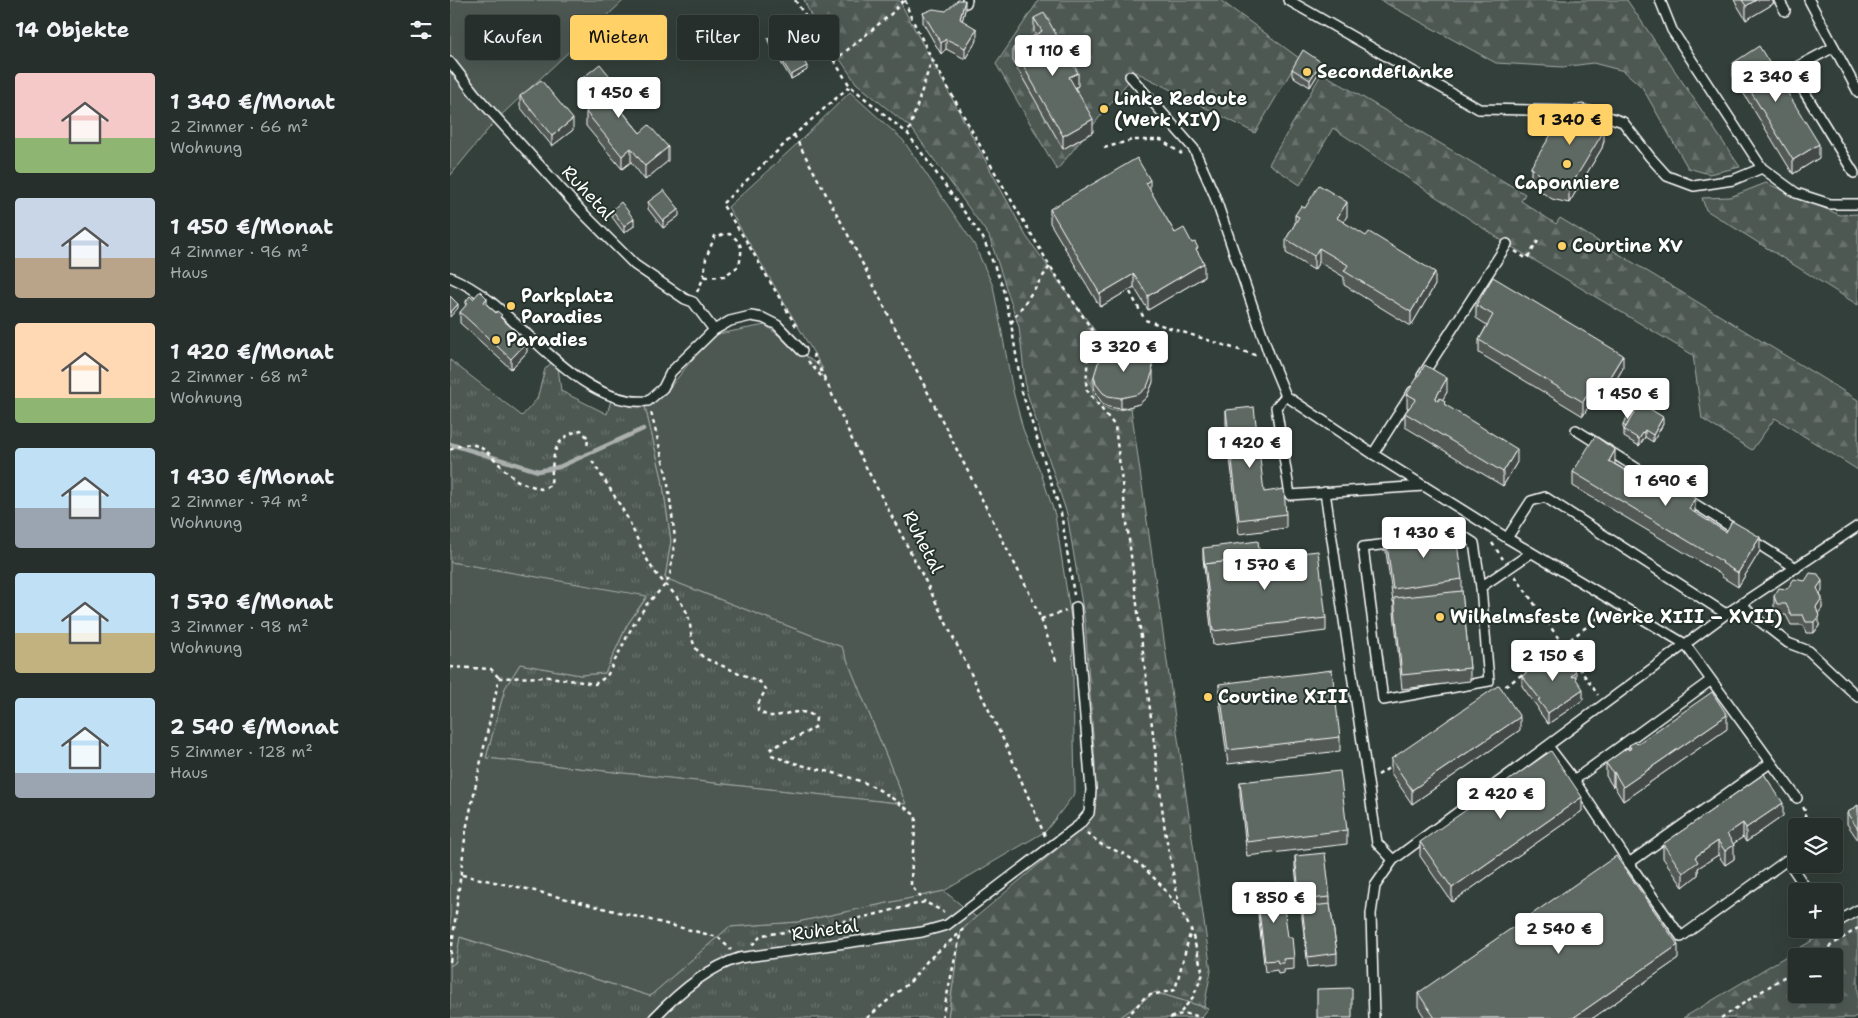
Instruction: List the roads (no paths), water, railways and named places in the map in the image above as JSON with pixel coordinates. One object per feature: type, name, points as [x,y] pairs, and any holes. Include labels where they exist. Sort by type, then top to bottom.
[{"type":"lane","points":[[1288,0],[1479,109],[1594,112],[1623,122],[1667,176],[1694,186],[1733,180],[1762,168]]},
{"type":"lane","points":[[1660,0],[1672,30],[1762,168],[1796,193],[1830,204],[1858,204]]},
{"type":"lane","points":[[1779,0],[1785,11]]},
{"type":"lane","points":[[1809,0],[1858,92]]},
{"type":"lane","points":[[1834,47],[1790,70],[1854,173]]},
{"type":"lane","name":"Ruhetal","points":[[450,62],[475,94],[582,213],[635,265],[685,299],[693,302],[714,330]]},
{"type":"lane","points":[[1130,76],[1194,149],[1214,194],[1271,360],[1286,396],[1373,454],[1531,553],[1685,644],[1710,681],[1797,798]]},
{"type":"lane","points":[[1373,454],[1507,245]]},
{"type":"lane","points":[[450,277],[468,285],[488,299],[556,360],[594,387],[612,397],[629,401],[648,401],[663,388],[671,372],[714,330],[740,318],[752,316],[763,318],[776,325],[807,351]]},
{"type":"lane","points":[[1286,396],[1276,407],[1290,494],[1424,486]]},
{"type":"lane","points":[[1576,430],[1669,488]]},
{"type":"lane","points":[[1325,492],[1377,843],[1393,860]]},
{"type":"lane","points":[[1678,494],[1796,568]]},
{"type":"lane","points":[[1507,538],[1531,501],[1545,497],[1726,614]]},
{"type":"lane","points":[[1374,1018],[1371,914],[1375,886],[1393,860],[1726,614],[1858,526]]},
{"type":"lane","points":[[1411,541],[1363,547],[1383,700],[1489,681],[1481,588],[1474,543],[1460,534],[1440,537]]},
{"type":"lane","points":[[1481,588],[1531,553]]},
{"type":"lane","points":[[1742,605],[1788,643],[1809,651],[1858,697]]},
{"type":"lane","name":"Ruhetal","points":[[654,1018],[688,986],[723,963],[739,958],[922,932],[947,925],[1079,826],[1089,813],[1091,790],[1076,607]]},
{"type":"lane","points":[[1574,780],[1710,681]]},
{"type":"lane","points":[[1548,746],[1574,780],[1629,864],[1681,936],[1787,860],[1803,883]]},
{"type":"lane","points":[[1629,864],[1770,763]]},
{"type":"lane","points":[[1843,919],[1858,910]]},
{"type":"waterway","points":[[450,444],[538,471],[559,467],[643,429]]},
{"type":"place","name":"Secondeflanke","points":[[1307,72]]},
{"type":"place","name":"Linke Redoute (Werk XIV)","points":[[1104,109]]},
{"type":"place","name":"Caponniere","points":[[1567,164]]},
{"type":"place","name":"Courtine XV","points":[[1562,246]]},
{"type":"place","name":"Parkplatz Paradies","points":[[511,306]]},
{"type":"place","name":"Paradies","points":[[496,340]]},
{"type":"place","name":"Wilhelmsfeste (Werke XIII – XVII)","points":[[1440,617]]},
{"type":"place","name":"Courtine XIII","points":[[1208,697]]}]
